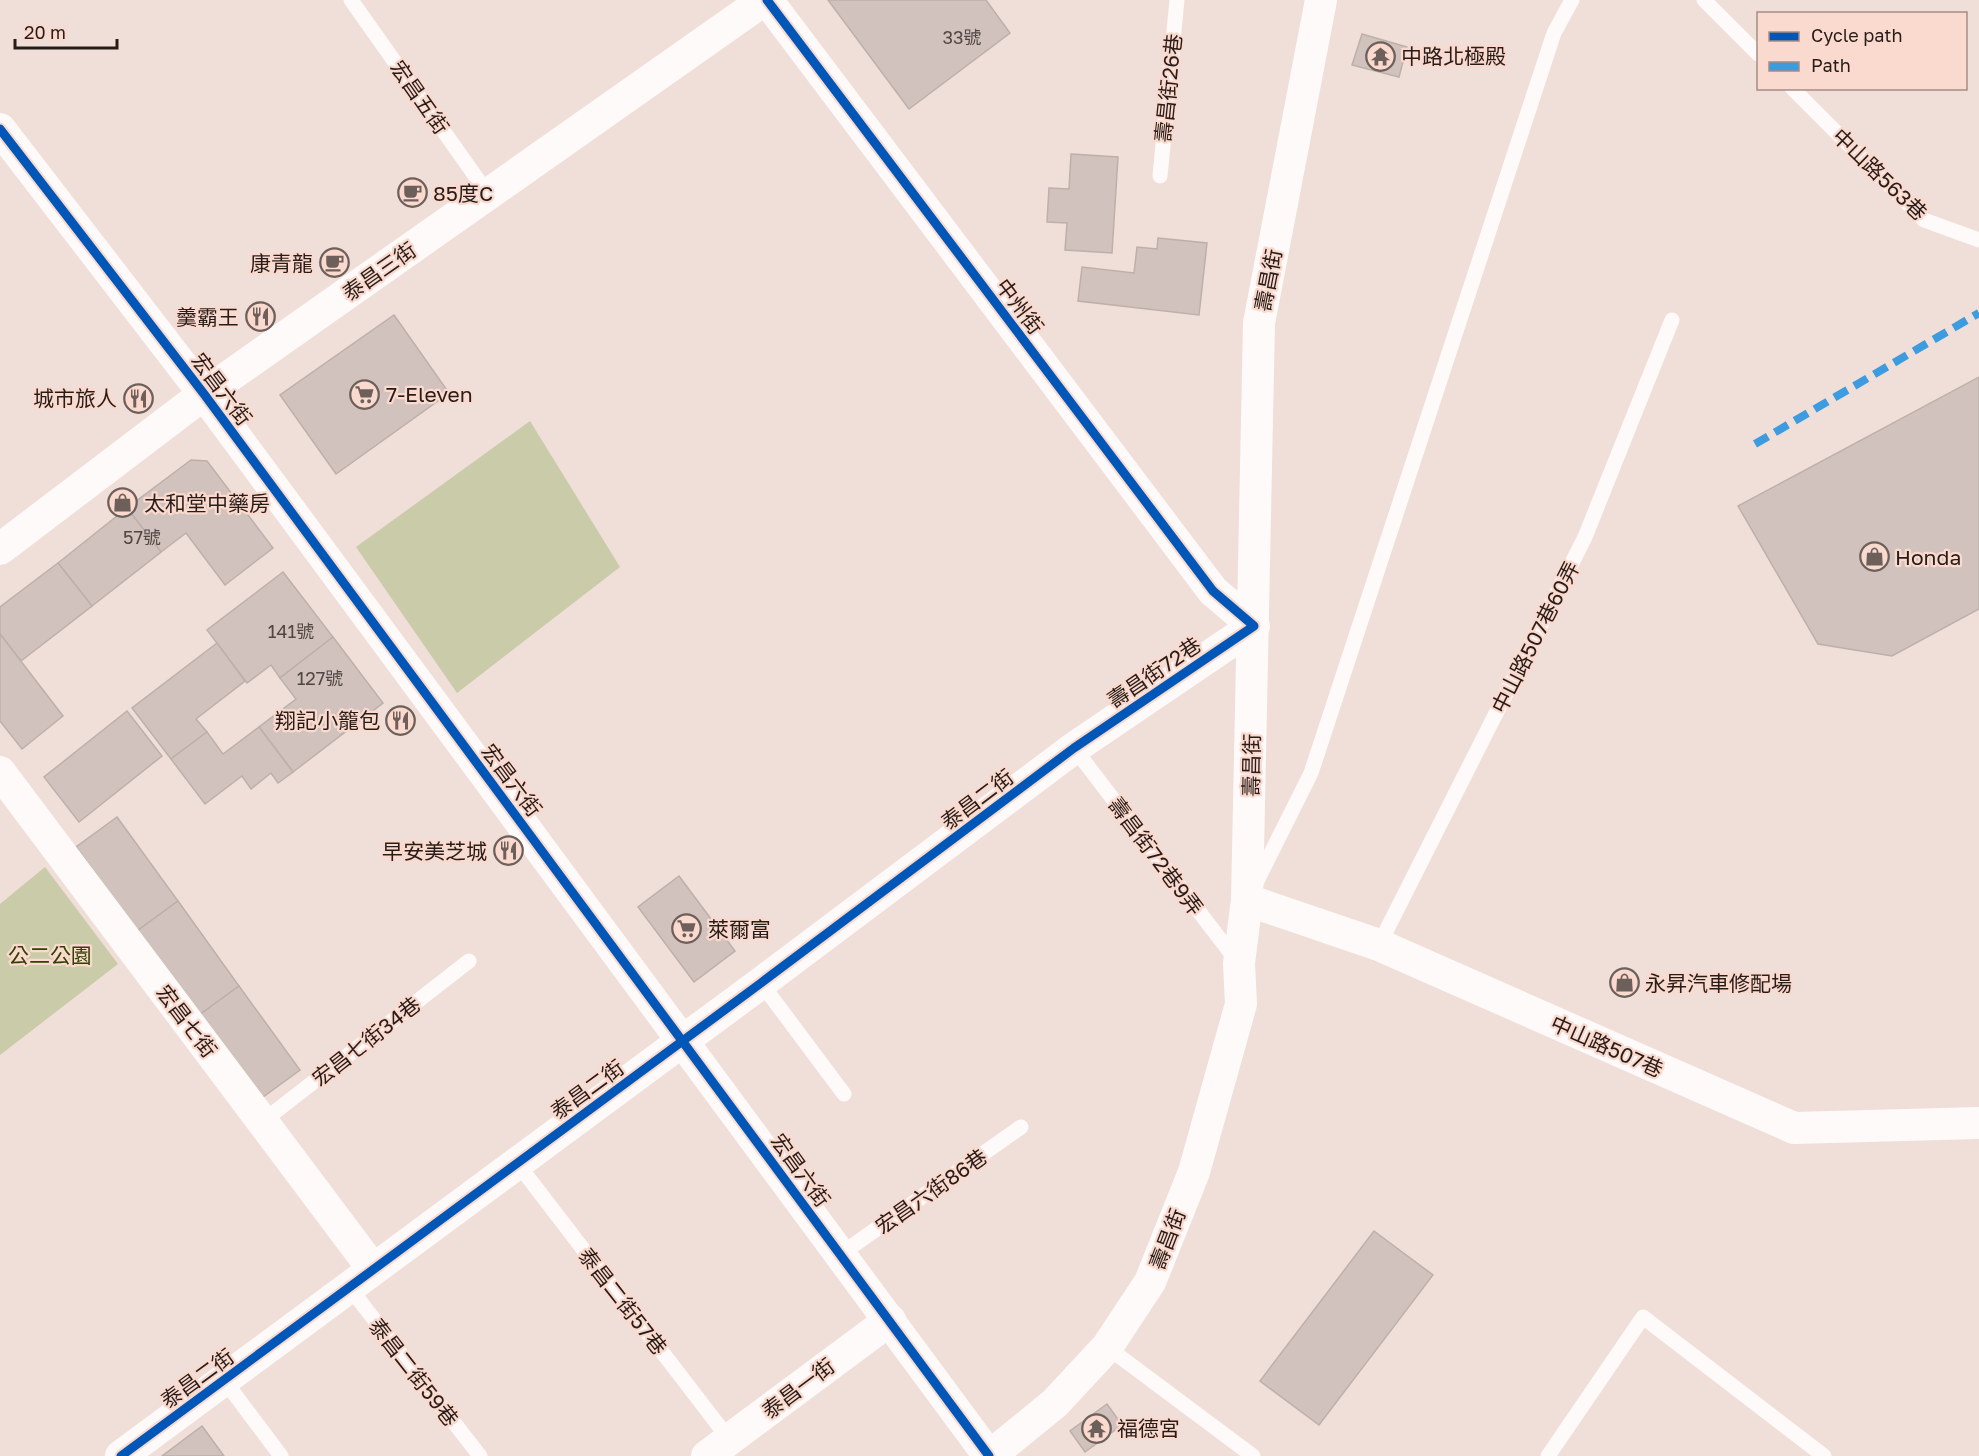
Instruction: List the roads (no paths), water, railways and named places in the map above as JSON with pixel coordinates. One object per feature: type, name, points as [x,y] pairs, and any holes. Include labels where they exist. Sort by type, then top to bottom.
[{"type":"street","name":"泰昌三街","points":[[0,549],[204,394],[765,0]]},
{"type":"street","name":"中州街","points":[[765,0],[1213,591],[1254,626]]},
{"type":"street","name":"壽昌街","points":[[986,1451],[1055,1403],[1107,1347],[1150,1282],[1194,1172],[1241,1004],[1239,963],[1247,900],[1259,324],[1321,0]]},
{"type":"street","name":"宏昌六街","points":[[0,129],[204,394],[986,1451]]},
{"type":"street","name":"壽昌街72巷","points":[[1074,748],[1254,626]]},
{"type":"street","name":"泰昌二街","points":[[121,1456],[761,983],[1074,748]]},
{"type":"street","name":"宏昌七街","points":[[0,772],[262,1122],[361,1278]]},
{"type":"street","name":"中山路507巷","points":[[1247,900],[1379,945],[1794,1128],[1979,1122]]},
{"type":"street","name":"泰昌一街","points":[[718,1448],[890,1320]]},
{"type":"lane","name":"宏昌五街","points":[[351,0],[488,194]]},
{"type":"lane","name":"壽昌街26巷","points":[[1160,176],[1177,0]]},
{"type":"lane","points":[[1247,900],[1311,773],[1554,33],[1572,0]]},
{"type":"lane","points":[[1704,0],[1757,53]]},
{"type":"lane","name":"中山路563巷","points":[[1794,90],[1924,220],[1979,240]]},
{"type":"lane","name":"中山路507巷60弄","points":[[1379,945],[1585,537],[1672,320]]},
{"type":"lane","name":"壽昌街72巷9弄","points":[[1074,748],[1239,963]]},
{"type":"lane","name":"宏昌七街34巷","points":[[262,1122],[469,961]]},
{"type":"lane","points":[[761,983],[844,1094]]},
{"type":"lane","name":"宏昌六街86巷","points":[[841,1254],[1021,1127]]},
{"type":"lane","name":"泰昌二街57巷","points":[[517,1163],[718,1448]]},
{"type":"lane","name":"泰昌二街59巷","points":[[361,1278],[480,1456]]},
{"type":"lane","points":[[1548,1456],[1643,1317],[1824,1456]]},
{"type":"lane","points":[[1107,1347],[1253,1456]]},
{"type":"lane","points":[[224,1380],[281,1456]]},
{"type":"place","name":"中路北極殿","points":[[1380,56]]},
{"type":"place","name":"85度C","points":[[412,193]]},
{"type":"place","name":"康青龍","points":[[334,263]]},
{"type":"place","name":"羹霸王","points":[[260,317]]},
{"type":"place","name":"7-Eleven","points":[[365,394]]},
{"type":"place","name":"城市旅人","points":[[138,398]]},
{"type":"place","name":"太和堂中藥房","points":[[123,503]]},
{"type":"place","name":"Honda","points":[[1874,557]]},
{"type":"place","name":"翔記小籠包","points":[[401,720]]},
{"type":"place","name":"早安美芝城","points":[[508,851]]},
{"type":"place","name":"萊爾富","points":[[687,929]]},
{"type":"place","name":"永昇汽車修配場","points":[[1624,983]]},
{"type":"place","name":"福德宮","points":[[1096,1428]]},
{"type":"park label","name":"公二公園","points":[[50,955]]}]
